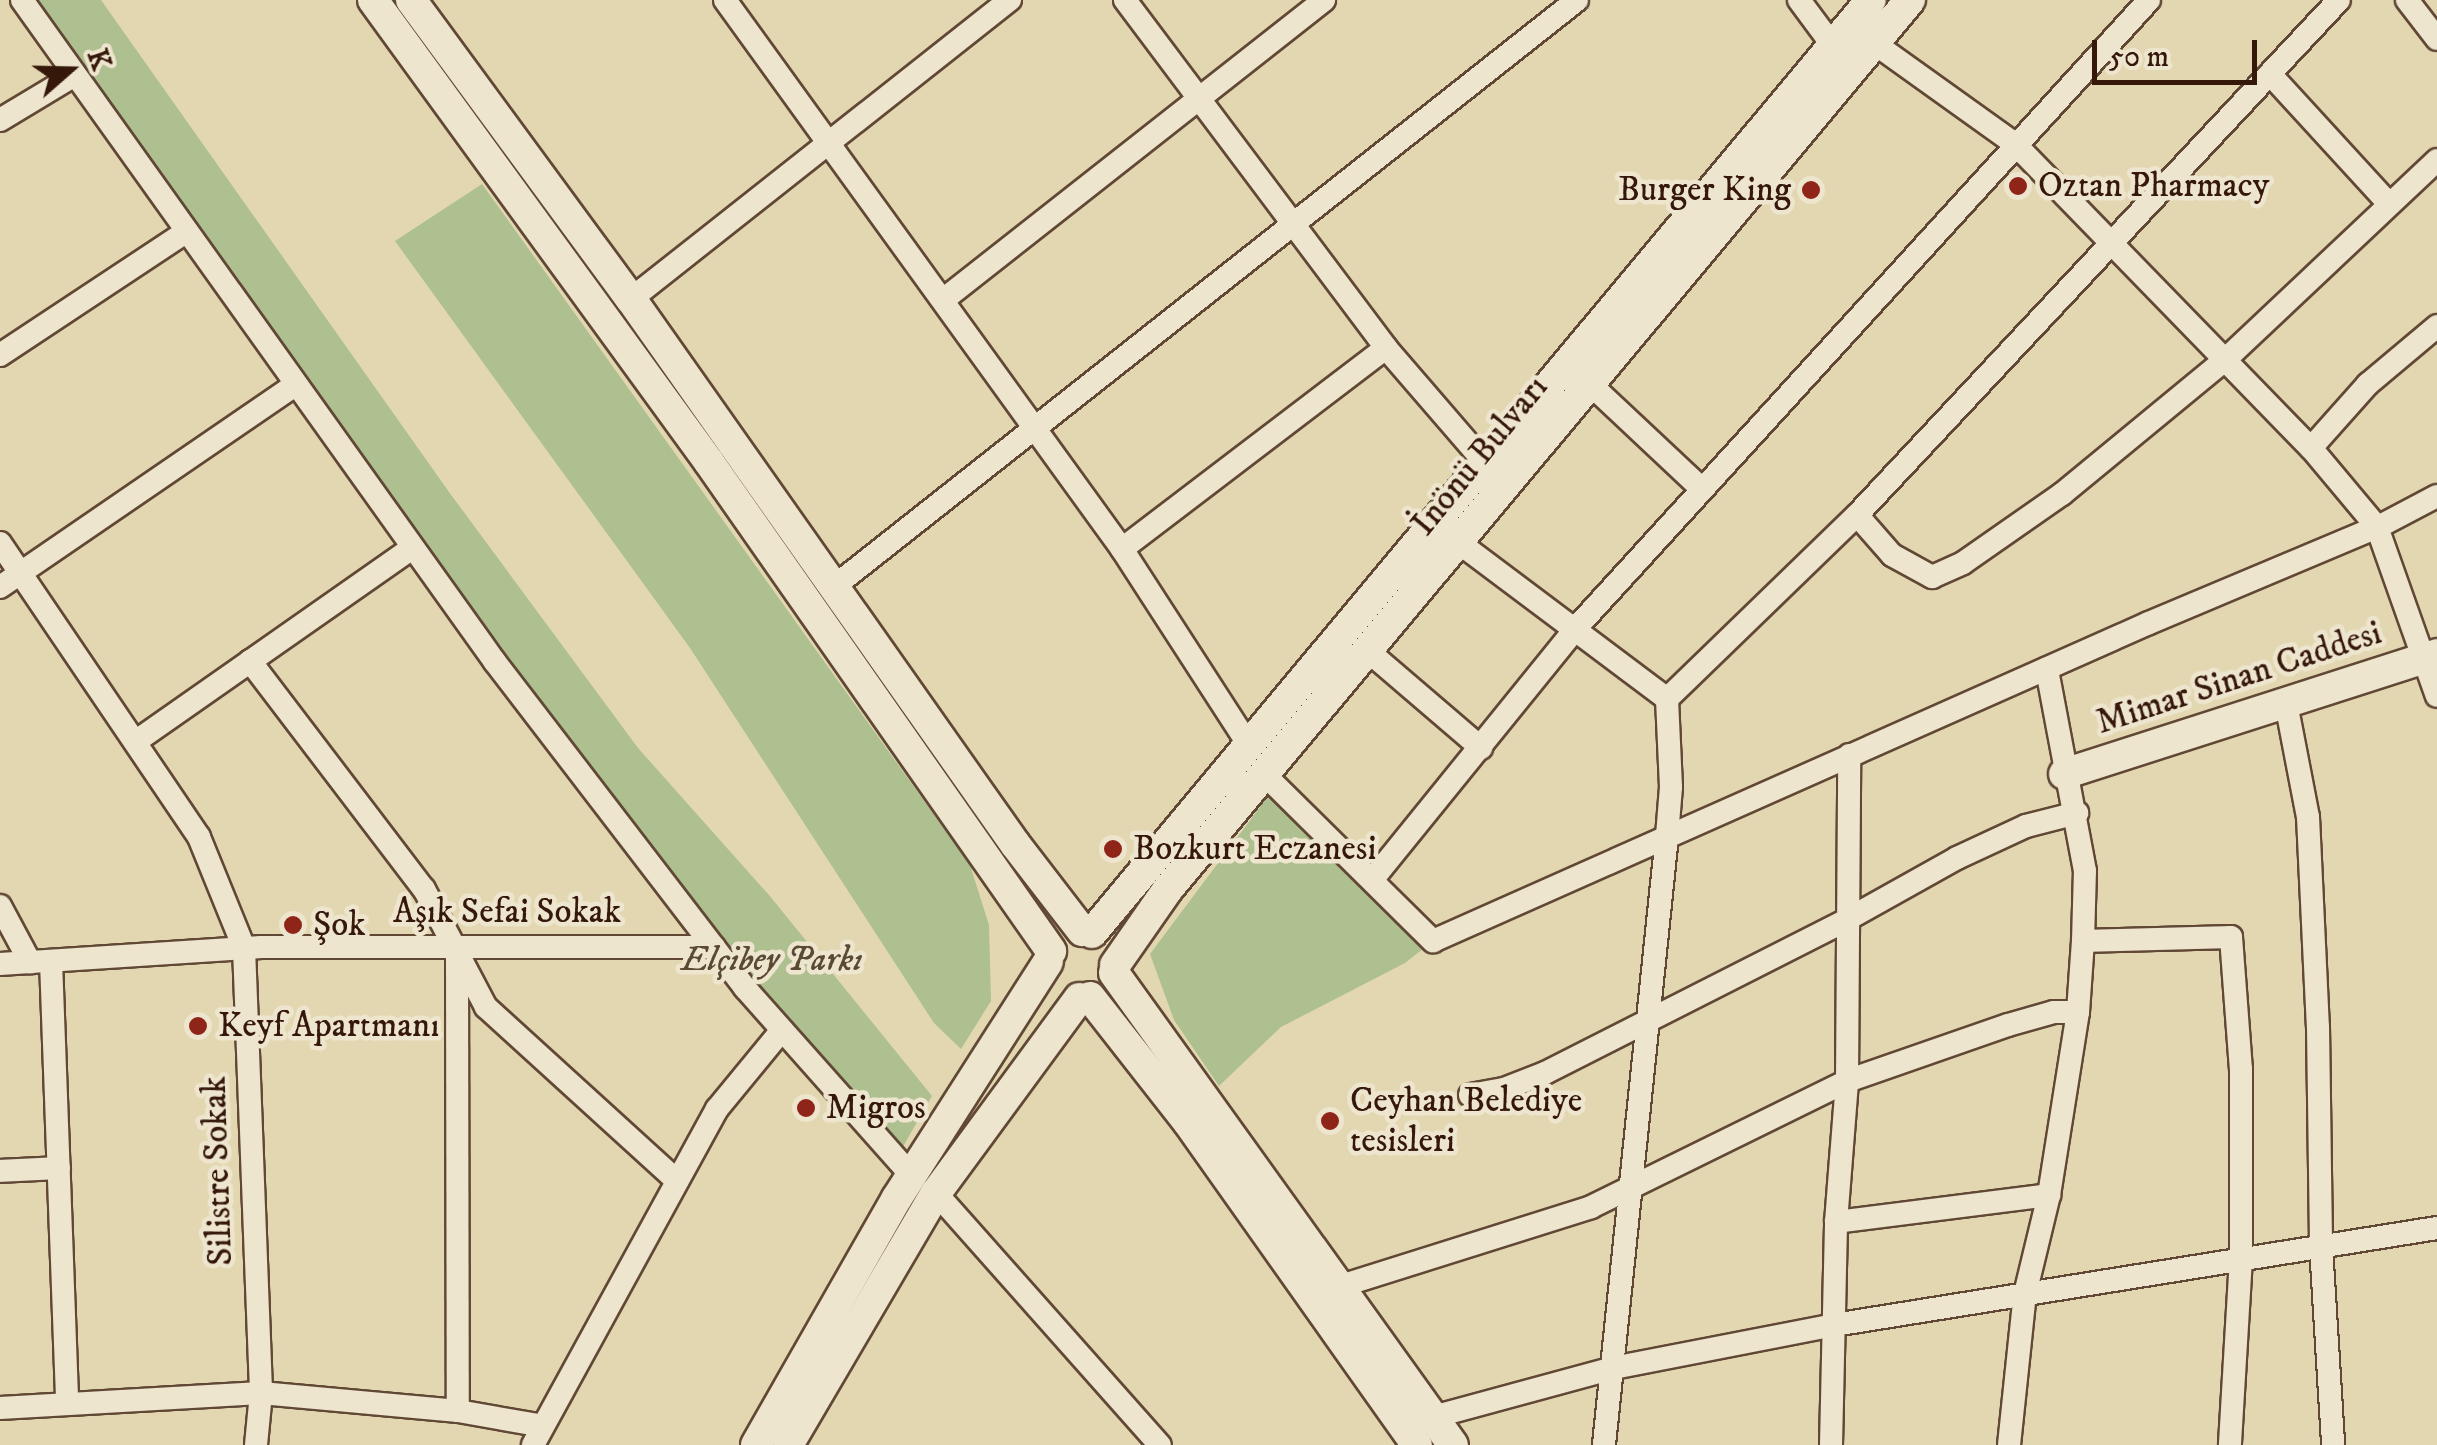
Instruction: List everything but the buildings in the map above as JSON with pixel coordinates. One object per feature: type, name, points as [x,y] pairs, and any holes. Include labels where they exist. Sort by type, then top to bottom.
[{"type":"main road","points":[[373,0],[709,462],[1050,956],[1060,990],[1084,998],[1188,1122],[1417,1445]]},
{"type":"main road","points":[[410,0],[631,298],[1015,844],[1087,932],[1109,944],[1115,969],[1453,1445]]},
{"type":"main road","name":"İnönü Bulvarı","points":[[1115,969],[1257,760],[1486,464],[1871,0]]},
{"type":"main road","name":"İnönü Bulvarı","points":[[1087,932],[1368,651],[1910,0]]},
{"type":"main road","name":"Mimar Sinan Caddesi","points":[[2064,774],[2431,656]]},
{"type":"main road","points":[[756,1445],[911,1175],[1050,956],[1064,936],[1087,932]]},
{"type":"main road","points":[[788,1445],[936,1193],[1084,998],[1106,988],[1115,969]]},
{"type":"street","points":[[22,0],[412,548],[714,947],[911,1175]]},
{"type":"street","points":[[726,0],[1122,549],[1257,760],[1433,942],[2046,668],[2377,527],[2437,496]]},
{"type":"street","points":[[631,298],[1010,0]]},
{"type":"street","points":[[1126,0],[1386,348],[1486,464]]},
{"type":"street","points":[[943,300],[1324,0]]},
{"type":"street","points":[[836,585],[1036,432],[1577,0]]},
{"type":"street","points":[[1799,0],[1833,46]]},
{"type":"street","points":[[1372,880],[1576,628],[2149,0]]},
{"type":"street","points":[[1604,1445],[1634,1189],[1667,836],[1671,787],[1667,699],[1857,515],[2339,0]]},
{"type":"street","points":[[2406,0],[2437,39]]},
{"type":"street","points":[[1874,44],[2016,144],[2311,448],[2377,527],[2431,656],[2437,696]]},
{"type":"street","points":[[2270,74],[2388,203]]},
{"type":"street","points":[[0,120],[75,75]]},
{"type":"street","points":[[1857,515],[1892,555],[1932,577],[1963,563],[2062,494],[2226,359],[2437,160]]},
{"type":"street","points":[[0,355],[186,232]]},
{"type":"street","points":[[2311,448],[2368,384],[2437,326]]},
{"type":"street","points":[[1122,549],[1386,348]]},
{"type":"street","points":[[1588,383],[1702,490]]},
{"type":"street","points":[[0,586],[294,386]]},
{"type":"street","points":[[1458,542],[1667,699]]},
{"type":"street","name":"Silistre Sokak","points":[[0,543],[199,837],[244,948],[261,1394],[256,1445]]},
{"type":"street","points":[[135,742],[412,548]]},
{"type":"street","points":[[1368,651],[1480,748]]},
{"type":"street","points":[[250,661],[424,889],[486,1007],[676,1181]]},
{"type":"street","points":[[2009,1445],[2025,1294],[2049,1195],[2078,1012],[2083,941],[2085,872],[2046,668]]},
{"type":"street","points":[[2286,703],[2308,818],[2318,1027],[2321,1246],[2332,1445]]},
{"type":"street","points":[[1831,1445],[1836,1222],[1847,1081],[1849,755]]},
{"type":"street","points":[[1470,1095],[1504,1090],[1545,1072],[2026,826],[2076,813]]},
{"type":"street","points":[[0,906],[40,962],[59,1168],[67,1402]]},
{"type":"street","points":[[2083,941],[2231,937],[2241,1069],[2241,1258],[2230,1445]]},
{"type":"street","points":[[457,947],[458,1411]]},
{"type":"street","name":"Aşık Sefai Sokak","points":[[0,964],[244,948],[714,947]]},
{"type":"street","points":[[1340,1286],[1591,1208],[1847,1081],[2008,1025],[2054,1012],[2078,1012]]},
{"type":"street","points":[[0,1408],[261,1394],[458,1411],[538,1435],[717,1109],[782,1030]]},
{"type":"street","points":[[0,1172],[59,1168]]},
{"type":"street","points":[[936,1193],[1160,1445]]},
{"type":"street","points":[[1836,1222],[2049,1195]]},
{"type":"street","points":[[1433,1417],[1613,1368],[1834,1325],[2437,1228]]},
{"type":"green space","name":"Elçibey Parkı","points":[[22,0],[101,0],[449,492],[638,748],[769,895],[932,1096],[901,1150],[745,988]]},
{"type":"green space","points":[[482,184],[970,865],[989,925],[991,1001],[961,1049],[934,1023],[690,648],[395,241]]},
{"type":"green space","points":[[1269,795],[1433,941],[1405,963],[1281,1027],[1219,1086],[1174,1020],[1150,954]]},
{"type":"place","name":"Oztan Pharmacy","points":[[2018,186]]},
{"type":"place","name":"Burger King","points":[[1811,190]]},
{"type":"place","name":"Bozkurt Eczanesi","points":[[1113,849]]},
{"type":"place","name":"Şok","points":[[293,925]]},
{"type":"place","name":"Keyf Apartmanı","points":[[198,1026]]},
{"type":"place","name":"Migros","points":[[806,1108]]},
{"type":"place","name":"Ceyhan Belediye tesisleri","points":[[1330,1121]]}]
